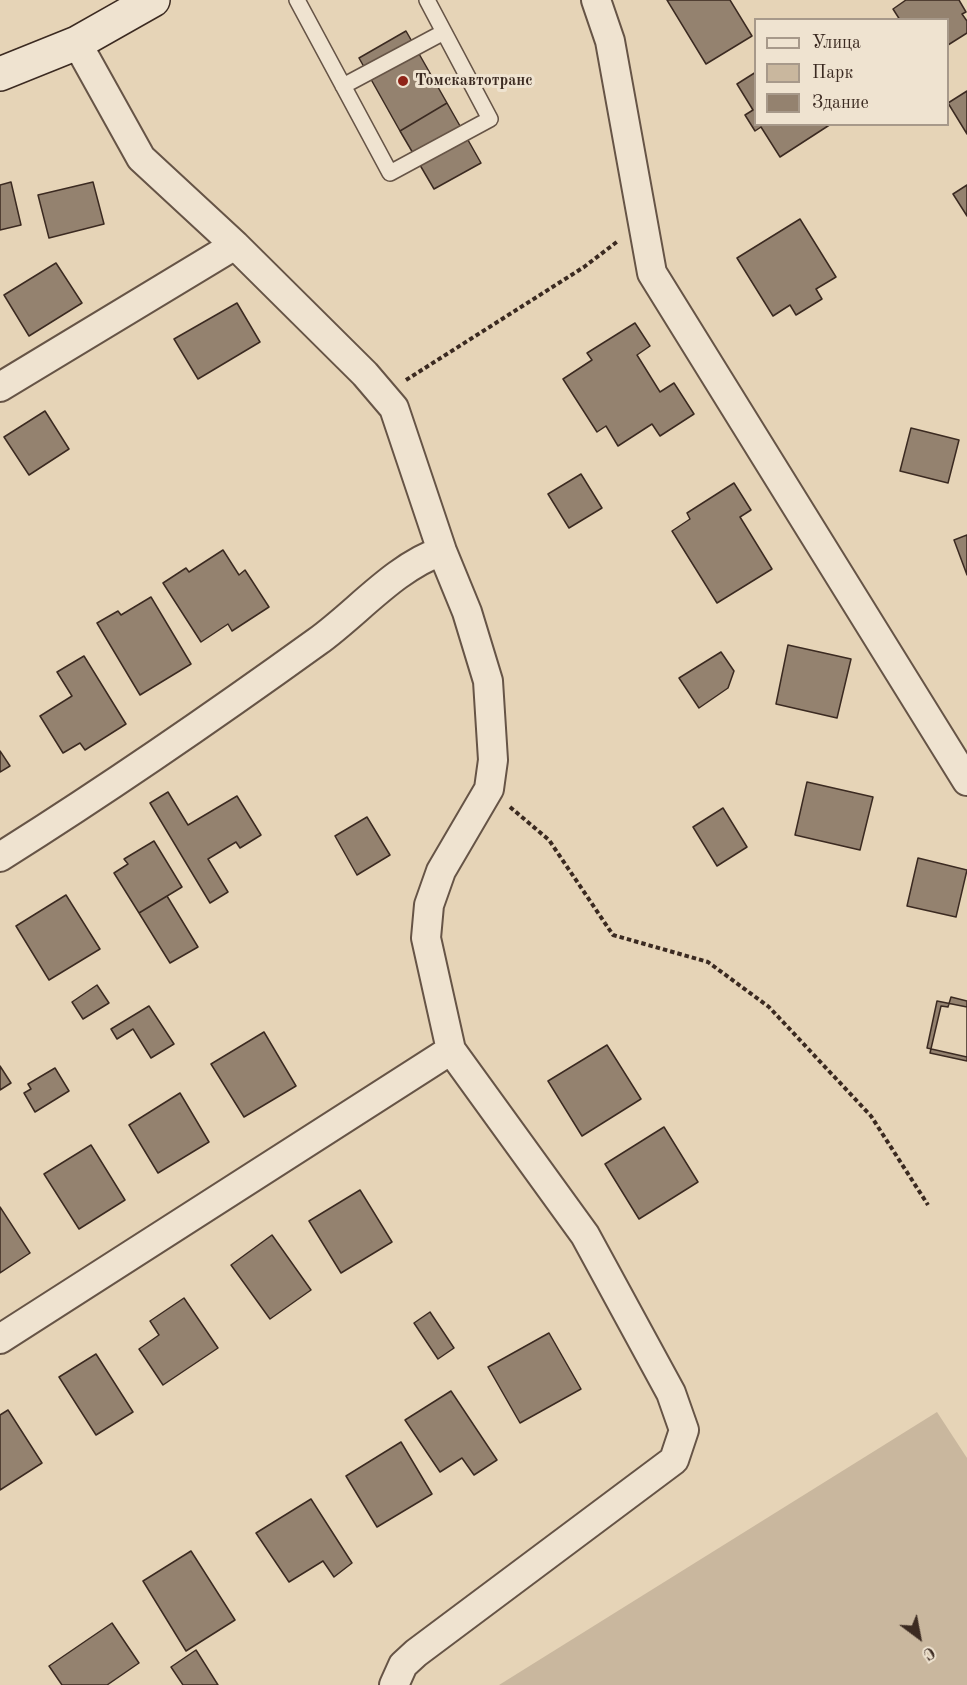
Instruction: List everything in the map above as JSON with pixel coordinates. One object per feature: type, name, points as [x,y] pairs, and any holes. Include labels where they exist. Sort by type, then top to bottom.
[{"type":"street","points":[[0,74],[77,43],[153,0]]},
{"type":"street","points":[[596,0],[610,41],[652,273],[967,781]]},
{"type":"street","points":[[77,43],[141,158],[235,245],[365,374],[394,408],[442,551],[467,612],[488,681],[493,760],[489,789],[441,871],[429,905],[426,938],[451,1050],[585,1235],[671,1393],[684,1430],[674,1460],[416,1653],[403,1665],[394,1685]]},
{"type":"street","points":[[0,387],[235,245]]},
{"type":"street","points":[[0,857],[74,810],[320,640],[422,558],[442,551]]},
{"type":"street","points":[[0,1339],[451,1050]]},
{"type":"lane","points":[[297,0],[390,173],[490,120],[427,0]]},
{"type":"lane","points":[[343,86],[444,33]]},
{"type":"path","points":[[382,395],[584,267],[643,223]]},
{"type":"path","points":[[489,789],[549,840],[613,935],[708,962],[769,1008],[871,1116],[928,1205]]},
{"type":"green space","points":[[937,1412],[967,1458],[967,1685],[499,1685]]},
{"type":"building","points":[[667,0],[730,0],[752,36],[706,64]]},
{"type":"building","points":[[906,0],[959,0],[966,12],[962,14],[967,21],[967,33],[949,44],[949,18],[899,18],[893,9]]},
{"type":"building","name":"Томскавтотранс","points":[[406,31],[447,103],[400,131],[359,58]]},
{"type":"building","points":[[754,73],[754,126],[828,126],[780,157],[761,127],[755,131],[745,115],[753,110],[737,84]]},
{"type":"building","points":[[967,91],[967,134],[949,105],[949,102]]},
{"type":"building","points":[[447,103],[481,163],[434,189],[400,131]]},
{"type":"building","points":[[11,182],[21,225],[0,230],[0,185]]},
{"type":"building","points":[[93,182],[104,224],[49,238],[38,195]]},
{"type":"building","points":[[967,185],[967,216],[953,194]]},
{"type":"building","points":[[800,219],[836,277],[816,289],[822,299],[796,315],[790,305],[773,316],[737,258]]},
{"type":"building","points":[[56,263],[82,303],[29,336],[4,295]]},
{"type":"building","points":[[237,303],[260,342],[198,379],[174,339]]},
{"type":"building","points":[[635,323],[650,346],[637,355],[660,392],[674,383],[694,414],[660,436],[652,424],[618,446],[606,426],[597,432],[563,379],[592,360],[587,353]]},
{"type":"building","points":[[45,411],[69,449],[29,475],[4,437]]},
{"type":"building","points":[[911,428],[959,440],[948,483],[900,471]]},
{"type":"building","points":[[581,474],[602,508],[569,528],[548,494]]},
{"type":"building","points":[[734,483],[751,510],[740,517],[772,569],[717,603],[672,531],[690,519],[687,513]]},
{"type":"building","points":[[967,535],[967,575],[954,540]]},
{"type":"building","points":[[223,550],[239,575],[245,570],[269,607],[232,631],[228,624],[201,642],[163,583],[186,568],[189,572]]},
{"type":"building","points":[[151,597],[191,664],[140,695],[97,623],[118,611],[121,615]]},
{"type":"building","points":[[788,645],[851,659],[837,718],[776,704]]},
{"type":"building","points":[[721,652],[734,671],[728,688],[699,708],[679,678]]},
{"type":"building","points":[[84,656],[126,724],[85,750],[80,743],[63,753],[40,716],[72,696],[57,672]]},
{"type":"building","points":[[0,751],[10,766],[0,772]]},
{"type":"building","points":[[807,782],[873,797],[860,850],[795,835]]},
{"type":"building","points":[[168,792],[188,825],[237,796],[261,835],[240,848],[236,842],[208,859],[228,892],[210,903],[150,803]]},
{"type":"building","points":[[723,808],[747,847],[717,866],[693,827]]},
{"type":"building","points":[[367,817],[390,855],[357,875],[335,836]]},
{"type":"building","points":[[154,841],[182,887],[139,913],[114,873],[128,864],[124,859]]},
{"type":"building","points":[[918,858],[967,870],[956,917],[907,906]]},
{"type":"building","points":[[66,895],[100,949],[49,980],[16,926]]},
{"type":"building","points":[[167,896],[198,947],[170,963],[139,913]]},
{"type":"building","points":[[97,985],[109,1003],[83,1019],[72,1002]]},
{"type":"building","points":[[951,997],[967,1001],[967,1061],[930,1053],[941,1006],[948,1007]]},
{"type":"building","points":[[937,1001],[967,1007],[967,1057],[927,1048]]},
{"type":"building","points":[[149,1006],[174,1044],[151,1058],[133,1029],[117,1039],[111,1029]]},
{"type":"building","points":[[264,1032],[296,1086],[244,1117],[211,1064]]},
{"type":"building","points":[[607,1045],[641,1099],[582,1136],[548,1081]]},
{"type":"building","points":[[0,1066],[11,1083],[0,1090]]},
{"type":"building","points":[[55,1068],[69,1091],[35,1112],[24,1093],[31,1089],[28,1084]]},
{"type":"building","points":[[180,1093],[209,1142],[158,1173],[129,1125]]},
{"type":"building","points":[[664,1127],[698,1182],[639,1219],[605,1164]]},
{"type":"building","points":[[91,1145],[125,1200],[79,1229],[44,1174]]},
{"type":"building","points":[[360,1190],[392,1242],[341,1273],[309,1221]]},
{"type":"building","points":[[0,1207],[30,1253],[0,1273]]},
{"type":"building","points":[[272,1235],[311,1290],[270,1319],[231,1265]]},
{"type":"building","points":[[184,1298],[218,1348],[163,1385],[139,1349],[159,1335],[150,1321]]},
{"type":"building","points":[[430,1312],[454,1348],[438,1359],[414,1323]]},
{"type":"building","points":[[549,1333],[581,1389],[520,1423],[488,1367]]},
{"type":"building","points":[[96,1354],[133,1412],[96,1435],[59,1377]]},
{"type":"building","points":[[451,1391],[497,1460],[474,1475],[462,1458],[440,1472],[405,1420]]},
{"type":"building","points":[[8,1410],[42,1463],[0,1490],[0,1415]]},
{"type":"building","points":[[401,1442],[432,1494],[377,1527],[346,1476]]},
{"type":"building","points":[[311,1499],[352,1563],[334,1577],[323,1561],[289,1582],[256,1533]]},
{"type":"building","points":[[191,1551],[235,1620],[186,1651],[143,1581]]},
{"type":"building","points":[[112,1623],[139,1663],[107,1685],[62,1685],[49,1666]]},
{"type":"building","points":[[196,1650],[218,1685],[183,1685],[171,1667]]},
{"type":"place","name":"Томскавтотранс","points":[[403,81]]}]
